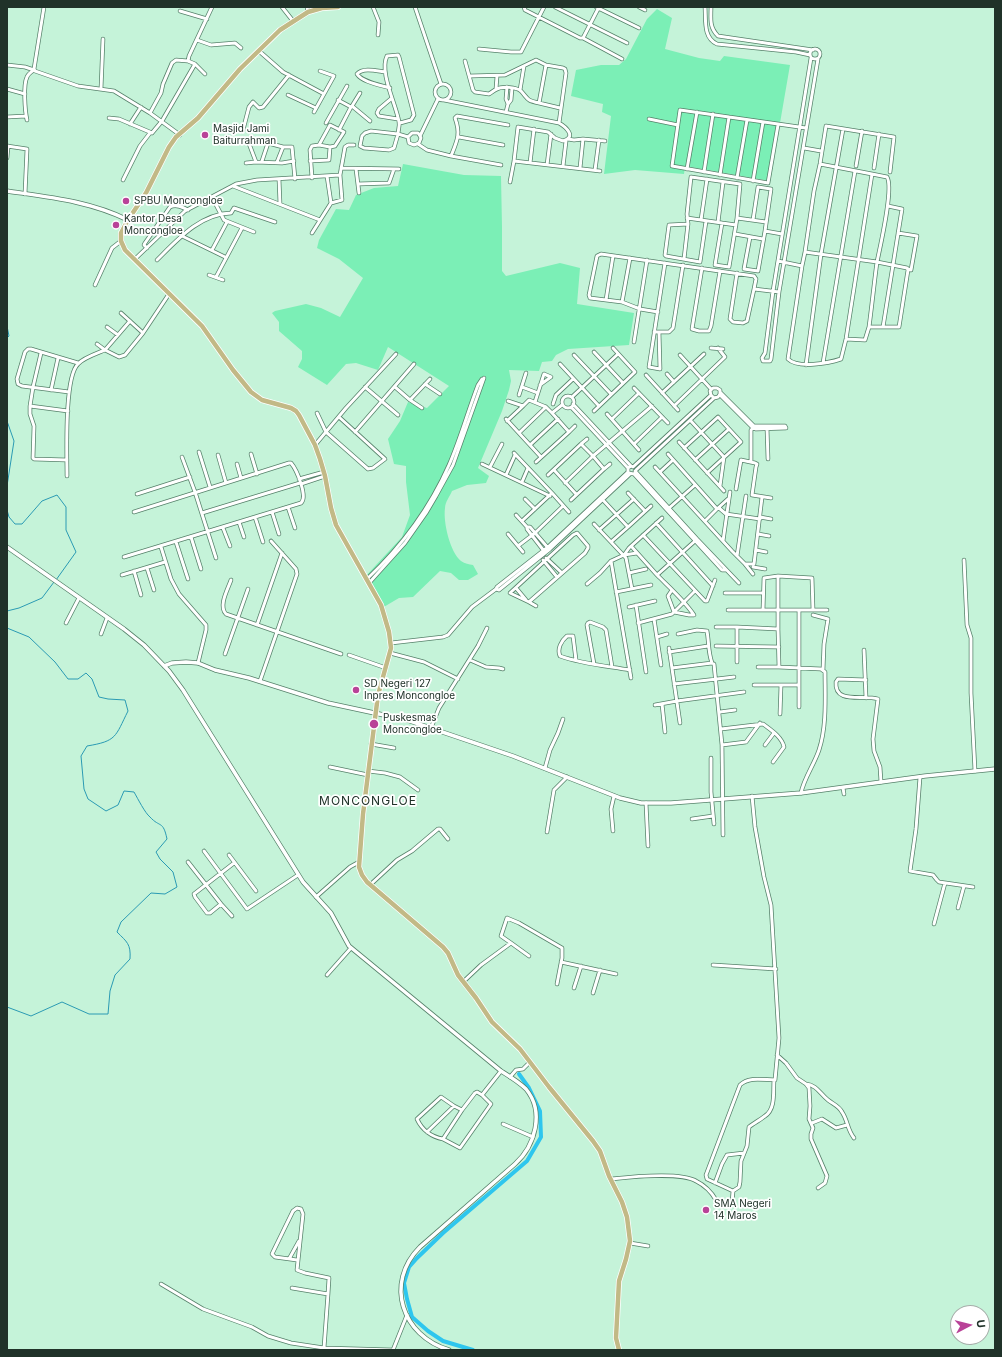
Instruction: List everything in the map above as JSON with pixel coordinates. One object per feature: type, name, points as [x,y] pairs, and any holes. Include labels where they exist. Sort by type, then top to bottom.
[{"type":"main road","points":[[338,7],[307,9],[270,39],[240,69],[198,118],[176,137],[169,147],[146,193],[121,233],[121,240],[125,250],[202,326],[233,370],[251,392],[262,400],[286,406],[296,411],[304,422],[315,445],[325,474],[330,503],[336,525],[384,612],[391,643],[390,653],[378,695],[371,744],[362,821],[360,862],[362,875],[370,885],[443,947],[448,953],[458,975],[479,1001],[493,1024],[520,1049],[596,1144],[625,1210],[630,1243],[619,1281],[616,1338],[619,1350]]},
{"type":"street","points":[[28,120],[26,116],[25,94],[27,77],[34,70],[44,7]]},
{"type":"street","points":[[188,61],[212,7]]},
{"type":"street","points":[[282,7],[293,21]]},
{"type":"street","points":[[373,7],[379,22],[378,35]]},
{"type":"street","points":[[415,7],[441,84]]},
{"type":"street","points":[[524,7],[525,10],[622,59]]},
{"type":"street","points":[[479,49],[519,53],[544,7]]},
{"type":"street","points":[[555,7],[627,43]]},
{"type":"street","points":[[583,38],[598,7],[639,28]]},
{"type":"street","points":[[639,7],[645,10]]},
{"type":"street","points":[[705,7],[706,30],[708,38],[711,42],[717,44],[796,52],[810,56],[814,60],[818,59]]},
{"type":"street","points":[[711,7],[711,27],[713,32],[718,36],[818,50],[820,52],[779,292],[771,359],[770,361],[765,362],[762,358],[810,56],[813,50]]},
{"type":"street","points":[[180,11],[207,19]]},
{"type":"street","points":[[101,89],[103,39]]},
{"type":"street","points":[[197,40],[211,44],[235,43],[241,48]]},
{"type":"street","points":[[259,50],[283,72],[324,94]]},
{"type":"street","points":[[400,123],[411,120],[414,115],[398,55],[387,56],[384,62],[385,72],[400,123],[398,134],[393,149],[364,148],[360,146],[362,136],[368,132],[398,134],[408,137]]},
{"type":"street","points":[[150,113],[162,93],[163,84],[172,63],[176,60],[188,61],[195,64],[205,74]]},
{"type":"street","points":[[470,76],[497,76],[510,73],[536,60],[546,65],[563,68],[566,70],[559,123]]},
{"type":"street","points":[[465,61],[474,90],[476,92],[489,94],[496,89],[507,87],[520,90],[529,101],[560,108]]},
{"type":"street","points":[[123,180],[140,146],[162,121],[195,64]]},
{"type":"street","points":[[539,103],[546,65]]},
{"type":"street","points":[[7,66],[25,67],[78,86],[114,91],[141,107],[180,135]]},
{"type":"street","points":[[520,90],[524,66]]},
{"type":"street","points":[[385,72],[363,70],[357,74],[366,80],[390,88]]},
{"type":"street","points":[[314,112],[334,76],[320,71]]},
{"type":"street","points":[[243,130],[251,104],[253,102],[259,108],[263,107],[289,75]]},
{"type":"street","points":[[496,89],[497,76]]},
{"type":"street","points":[[444,100],[450,97],[451,90],[447,85],[441,84],[437,86],[434,91],[435,96],[438,99],[559,123],[569,132],[563,166]]},
{"type":"street","points":[[312,178],[310,150],[312,146],[335,146],[344,132],[325,122],[347,86]]},
{"type":"street","points":[[507,87],[506,99],[508,104]]},
{"type":"street","points":[[506,112],[508,104],[511,100],[512,88]]},
{"type":"street","points":[[7,89],[25,94]]},
{"type":"street","points":[[339,130],[351,106],[360,93]]},
{"type":"street","points":[[288,95],[316,108]]},
{"type":"street","points":[[392,98],[379,109],[377,113],[378,116],[398,119]]},
{"type":"street","points":[[418,144],[420,141],[420,136],[438,99]]},
{"type":"street","points":[[338,100],[351,106],[370,121]]},
{"type":"street","points":[[130,124],[141,107]]},
{"type":"street","points":[[778,125],[768,183],[672,166],[680,110],[806,128]]},
{"type":"street","points":[[688,169],[698,112]]},
{"type":"street","points":[[704,172],[713,114]]},
{"type":"street","points":[[7,117],[26,116]]},
{"type":"street","points":[[451,156],[459,137],[455,118],[457,116],[508,125]]},
{"type":"street","points":[[720,175],[729,117]]},
{"type":"street","points":[[108,118],[119,119],[150,133]]},
{"type":"street","points":[[649,119],[678,125]]},
{"type":"street","points":[[737,178],[747,120]]},
{"type":"street","points":[[753,181],[763,122]]},
{"type":"street","points":[[319,145],[330,125]]},
{"type":"street","points":[[510,182],[518,128],[520,126],[548,132],[560,141],[583,139],[605,141]]},
{"type":"street","points":[[872,174],[842,359],[806,365],[790,362],[788,359],[802,266],[826,126],[894,137],[890,172]]},
{"type":"street","points":[[530,162],[534,129]]},
{"type":"street","points":[[806,365],[821,254],[843,129]]},
{"type":"street","points":[[856,166],[862,131]]},
{"type":"street","points":[[408,137],[412,133],[418,133],[420,136]]},
{"type":"street","points":[[546,165],[551,134]]},
{"type":"street","points":[[874,168],[879,134]]},
{"type":"street","points":[[408,137],[411,145],[418,144],[429,151],[501,165]]},
{"type":"street","points":[[459,137],[504,145]]},
{"type":"street","points":[[580,168],[583,139]]},
{"type":"street","points":[[595,170],[599,140]]},
{"type":"street","points":[[248,141],[256,162]]},
{"type":"street","points":[[262,161],[268,143],[282,147],[292,147],[295,179]]},
{"type":"street","points":[[331,203],[341,201],[343,198],[340,175],[341,168],[346,145],[354,146]]},
{"type":"street","points":[[7,158],[8,146],[27,149],[25,194]]},
{"type":"street","points":[[277,162],[282,147]]},
{"type":"street","points":[[310,161],[329,160],[330,147]]},
{"type":"street","points":[[796,151],[821,151]]},
{"type":"street","points":[[246,163],[262,161],[282,163],[294,162]]},
{"type":"street","points":[[514,161],[600,171]]},
{"type":"street","points":[[820,164],[885,176],[888,178],[888,206],[869,327],[865,340],[846,339]]},
{"type":"street","points":[[341,168],[400,169]]},
{"type":"street","points":[[356,168],[359,193]]},
{"type":"street","points":[[358,184],[389,183],[394,168]]},
{"type":"street","points":[[823,363],[854,171]]},
{"type":"street","points":[[135,259],[171,226],[183,212],[233,186],[245,182],[340,175]]},
{"type":"street","points":[[312,233],[331,203],[327,176]]},
{"type":"street","points":[[684,259],[691,177],[740,184],[735,234],[729,267],[715,265],[723,182]]},
{"type":"street","points":[[279,179],[280,204]]},
{"type":"street","points":[[701,220],[707,179]]},
{"type":"street","points":[[233,186],[320,220]]},
{"type":"street","points":[[750,237],[744,269],[758,271],[771,189],[758,187],[753,220]]},
{"type":"street","points":[[7,191],[75,202],[115,214],[128,220]]},
{"type":"street","points":[[212,197],[224,220],[254,232]]},
{"type":"street","points":[[146,248],[144,245],[145,243],[170,207],[179,206],[188,210]]},
{"type":"street","points":[[882,327],[902,210],[888,206]]},
{"type":"street","points":[[212,250],[234,208],[275,222]]},
{"type":"street","points":[[157,260],[198,223],[220,214],[231,213]]},
{"type":"street","points":[[687,218],[736,225]]},
{"type":"street","points":[[737,218],[766,222]]},
{"type":"street","points":[[688,224],[669,225],[665,255],[700,262],[706,221]]},
{"type":"street","points":[[216,277],[225,257],[242,228]]},
{"type":"street","points":[[189,230],[192,239]]},
{"type":"street","points":[[765,231],[782,234]]},
{"type":"street","points":[[898,233],[917,236],[911,270],[908,269]]},
{"type":"street","points":[[735,234],[763,239]]},
{"type":"street","points":[[182,236],[192,239],[225,257]]},
{"type":"street","points":[[95,285],[112,248],[121,240]]},
{"type":"street","points":[[805,252],[904,266],[908,269]]},
{"type":"street","points":[[658,312],[640,309],[622,302],[590,298],[589,295],[597,256],[601,254],[683,265],[737,273],[754,276],[756,279],[747,321],[743,323],[733,322],[730,319],[737,273]]},
{"type":"street","points":[[606,300],[613,256]]},
{"type":"street","points":[[622,302],[630,258]]},
{"type":"street","points":[[634,342],[647,260]]},
{"type":"street","points":[[778,261],[802,266]]},
{"type":"street","points":[[659,332],[660,369],[649,367],[665,263]]},
{"type":"street","points":[[654,332],[669,332],[673,328],[683,265]]},
{"type":"street","points":[[702,268],[692,328],[694,330],[705,332],[709,331],[711,326],[720,271]]},
{"type":"street","points":[[869,327],[897,328],[900,326],[908,269]]},
{"type":"street","points":[[209,274],[222,280]]},
{"type":"street","points":[[754,289],[779,292]]},
{"type":"street","points":[[97,344],[119,357],[124,356],[143,333],[169,294]]},
{"type":"street","points":[[121,314],[143,333]]},
{"type":"street","points":[[68,476],[68,411],[69,392],[73,372],[78,363],[105,350],[130,321]]},
{"type":"street","points":[[107,327],[118,335]]},
{"type":"street","points":[[594,411],[635,372],[613,348]]},
{"type":"street","points":[[711,348],[723,349]]},
{"type":"street","points":[[674,406],[725,358],[718,348]]},
{"type":"street","points":[[69,392],[20,385],[18,384],[17,379],[26,350],[31,349],[78,363]]},
{"type":"street","points":[[594,352],[623,383]]},
{"type":"street","points":[[41,353],[30,406],[30,414],[34,426],[33,459],[67,460]]},
{"type":"street","points":[[315,445],[365,387],[396,354]]},
{"type":"street","points":[[572,397],[618,354]]},
{"type":"street","points":[[662,393],[704,354]]},
{"type":"street","points":[[574,355],[611,394]]},
{"type":"street","points":[[680,355],[711,390],[713,396]]},
{"type":"street","points":[[51,390],[58,358]]},
{"type":"street","points":[[355,432],[414,364]]},
{"type":"street","points":[[560,364],[599,406]]},
{"type":"street","points":[[519,395],[526,373]]},
{"type":"street","points":[[667,374],[674,382]]},
{"type":"street","points":[[646,375],[678,410]]},
{"type":"street","points":[[484,378],[453,465],[436,496],[405,543],[368,581],[398,547],[433,496],[449,465],[478,384],[484,378]]},
{"type":"street","points":[[410,400],[430,379]]},
{"type":"street","points":[[553,404],[556,395],[573,379]]},
{"type":"street","points":[[425,384],[440,394]]},
{"type":"street","points":[[535,402],[540,385]]},
{"type":"street","points":[[365,387],[398,415]]},
{"type":"street","points":[[395,387],[422,408]]},
{"type":"street","points":[[522,388],[538,393]]},
{"type":"street","points":[[634,388],[668,423]]},
{"type":"street","points":[[711,390],[717,388],[720,394],[753,427],[767,428],[786,428],[785,426],[767,428]]},
{"type":"street","points":[[612,419],[639,393]]},
{"type":"street","points":[[496,589],[500,590],[543,554],[713,396],[720,394]]},
{"type":"street","points":[[552,413],[562,404],[561,402],[564,397],[572,397]]},
{"type":"street","points":[[572,397],[574,402],[572,406]]},
{"type":"street","points":[[508,400],[523,406]]},
{"type":"street","points":[[541,457],[506,420],[529,400],[546,406],[569,432]]},
{"type":"street","points":[[514,403],[519,409]]},
{"type":"street","points":[[562,404],[566,408],[572,406]]},
{"type":"street","points":[[30,406],[68,411]]},
{"type":"street","points":[[518,433],[546,406]]},
{"type":"street","points":[[572,406],[669,509],[722,570],[726,570],[739,583]]},
{"type":"street","points":[[565,483],[593,456],[652,406]]},
{"type":"street","points":[[317,413],[326,432],[364,466],[371,470],[385,459],[339,418]]},
{"type":"street","points":[[607,414],[639,450]]},
{"type":"street","points":[[634,444],[662,417]]},
{"type":"street","points":[[684,448],[718,417],[741,442],[707,473]]},
{"type":"street","points":[[530,445],[558,419]]},
{"type":"street","points":[[689,419],[724,457]]},
{"type":"street","points":[[536,462],[575,426]]},
{"type":"street","points":[[751,462],[751,430],[753,427]]},
{"type":"street","points":[[767,428],[768,459]]},
{"type":"street","points":[[696,460],[729,429]]},
{"type":"street","points":[[548,475],[587,439]]},
{"type":"street","points":[[679,442],[724,491]]},
{"type":"street","points":[[490,467],[502,444]]},
{"type":"street","points":[[581,444],[604,469]]},
{"type":"street","points":[[200,452],[210,487]]},
{"type":"street","points":[[251,454],[257,474]]},
{"type":"street","points":[[506,475],[515,454],[542,482],[551,495],[569,512]]},
{"type":"street","points":[[668,454],[718,509],[726,514],[771,519]]},
{"type":"street","points":[[218,455],[226,483]]},
{"type":"street","points":[[182,457],[190,477],[216,558]]},
{"type":"street","points":[[720,486],[724,457]]},
{"type":"street","points":[[660,472],[673,460]]},
{"type":"street","points":[[736,489],[741,460],[751,462],[756,464],[752,494],[771,498]]},
{"type":"street","points":[[124,557],[288,507],[303,501],[304,497],[300,483],[291,463],[210,487],[134,512]]},
{"type":"street","points":[[237,464],[241,478]]},
{"type":"street","points":[[482,464],[551,495]]},
{"type":"street","points":[[571,500],[610,464]]},
{"type":"street","points":[[655,467],[753,573],[762,497]]},
{"type":"street","points":[[522,482],[528,468]]},
{"type":"street","points":[[554,470],[576,494]]},
{"type":"street","points":[[298,479],[325,474]]},
{"type":"street","points":[[202,513],[325,474]]},
{"type":"street","points":[[137,494],[190,477]]},
{"type":"street","points":[[537,489],[542,482]]},
{"type":"street","points":[[669,509],[695,485]]},
{"type":"street","points":[[723,541],[730,492]]},
{"type":"street","points":[[628,493],[645,511]]},
{"type":"street","points":[[522,521],[551,495]]},
{"type":"street","points":[[737,556],[746,496]]},
{"type":"street","points":[[525,499],[535,509]]},
{"type":"street","points":[[602,499],[628,527]]},
{"type":"street","points":[[600,530],[634,499]]},
{"type":"street","points":[[705,521],[728,499]]},
{"type":"street","points":[[518,546],[534,534],[563,506]]},
{"type":"street","points":[[611,542],[651,506]]},
{"type":"street","points":[[288,507],[296,528]]},
{"type":"street","points":[[272,512],[279,534]]},
{"type":"street","points":[[516,515],[527,527],[530,527],[543,554],[544,561],[558,577]]},
{"type":"street","points":[[255,517],[263,542]]},
{"type":"street","points":[[624,555],[631,546],[662,518]]},
{"type":"street","points":[[239,522],[244,537]]},
{"type":"street","points":[[594,524],[624,555],[628,562],[632,588]]},
{"type":"street","points":[[656,524],[713,586]]},
{"type":"street","points":[[223,528],[230,546]]},
{"type":"street","points":[[528,602],[558,577],[588,548],[577,533],[547,558],[510,593],[528,602],[536,606]]},
{"type":"street","points":[[508,534],[523,552]]},
{"type":"street","points":[[534,534],[549,548]]},
{"type":"street","points":[[758,534],[769,536]]},
{"type":"street","points":[[643,535],[706,601],[715,580]]},
{"type":"street","points":[[192,537],[201,569]]},
{"type":"street","points":[[657,575],[696,540]]},
{"type":"street","points":[[260,681],[297,574],[296,569],[271,541]]},
{"type":"street","points":[[176,542],[188,579]]},
{"type":"street","points":[[161,546],[171,579],[179,594],[206,626],[198,663]]},
{"type":"street","points":[[631,546],[684,602],[694,615],[689,616],[674,612]]},
{"type":"street","points":[[7,547],[144,645],[180,685],[298,875],[333,917],[351,948],[501,1071],[512,1076],[526,1089],[534,1105],[536,1117],[533,1137],[526,1151],[518,1162],[412,1255],[403,1275],[400,1290],[406,1316],[425,1338],[438,1346],[449,1350]]},
{"type":"street","points":[[756,550],[766,552]]},
{"type":"street","points":[[587,584],[600,573],[610,561],[624,555],[637,553]]},
{"type":"street","points":[[257,625],[282,554]]},
{"type":"street","points":[[543,554],[562,573]]},
{"type":"street","points":[[391,643],[443,637],[448,635],[472,607],[496,589],[497,586],[543,554]]},
{"type":"street","points":[[964,560],[967,625],[971,638],[971,694],[975,771]]},
{"type":"street","points":[[610,561],[631,678]]},
{"type":"street","points":[[122,575],[165,562]]},
{"type":"street","points":[[745,564],[765,569]]},
{"type":"street","points":[[147,568],[154,590]]},
{"type":"street","points":[[629,572],[646,569]]},
{"type":"street","points":[[134,571],[141,595]]},
{"type":"street","points":[[778,576],[779,667]]},
{"type":"street","points":[[763,610],[764,578],[778,576],[812,578],[813,610]]},
{"type":"street","points":[[231,580],[223,601],[223,609],[226,614],[341,654]]},
{"type":"street","points":[[616,592],[651,585]]},
{"type":"street","points":[[516,588],[528,602]]},
{"type":"street","points":[[225,654],[248,589]]},
{"type":"street","points":[[672,590],[668,596],[674,612]]},
{"type":"street","points":[[638,623],[668,616],[695,591]]},
{"type":"street","points":[[725,593],[763,593]]},
{"type":"street","points":[[66,623],[79,598]]},
{"type":"street","points":[[629,607],[655,600]]},
{"type":"street","points":[[636,605],[646,672]]},
{"type":"street","points":[[728,610],[827,610]]},
{"type":"street","points":[[799,610],[799,706]]},
{"type":"street","points":[[802,793],[803,784],[822,740],[824,728],[825,673],[823,670],[824,644],[828,619],[813,615]]},
{"type":"street","points":[[101,634],[107,618]]},
{"type":"street","points":[[654,619],[662,665]]},
{"type":"street","points":[[594,664],[587,625],[590,622],[605,628],[606,630],[612,667]]},
{"type":"street","points":[[716,627],[778,629]]},
{"type":"street","points":[[737,627],[737,662]]},
{"type":"street","points":[[431,728],[440,708],[470,660],[487,628]]},
{"type":"street","points":[[678,634],[705,630],[707,631],[709,639],[708,646],[712,663],[714,664],[720,712],[723,835]]},
{"type":"street","points":[[657,636],[667,634]]},
{"type":"street","points":[[576,660],[573,636],[567,636],[560,646],[559,655],[563,657],[576,660],[594,664],[630,670]]},
{"type":"street","points":[[680,722],[669,650],[708,646]]},
{"type":"street","points":[[716,646],[779,647]]},
{"type":"street","points":[[864,650],[866,698]]},
{"type":"street","points":[[390,653],[424,662],[458,679]]},
{"type":"street","points":[[349,655],[386,668]]},
{"type":"street","points":[[470,660],[486,667],[503,669]]},
{"type":"street","points":[[164,666],[172,663],[198,663],[215,670],[260,681],[328,703],[407,720],[545,768],[614,796],[646,803],[675,803],[722,798],[802,793],[920,777],[995,769]]},
{"type":"street","points":[[672,668],[712,663]]},
{"type":"street","points":[[758,667],[823,670]]},
{"type":"street","points":[[674,684],[734,677]]},
{"type":"street","points":[[866,680],[838,679],[835,686],[837,692],[842,696],[877,698],[878,700],[873,739],[874,751],[880,767],[881,782]]},
{"type":"street","points":[[780,714],[781,685]]},
{"type":"street","points":[[754,686],[799,685]]},
{"type":"street","points":[[655,705],[744,692]]},
{"type":"street","points":[[662,704],[665,732]]},
{"type":"street","points":[[720,712],[735,710]]},
{"type":"street","points":[[545,768],[550,750],[563,719]]},
{"type":"street","points":[[721,729],[760,723],[763,724],[781,740],[784,747],[773,762]]},
{"type":"street","points":[[722,745],[746,742],[760,723]]},
{"type":"street","points":[[765,745],[774,733]]},
{"type":"street","points":[[371,744],[394,748]]},
{"type":"street","points":[[711,758],[714,824]]},
{"type":"street","points":[[330,767],[368,773],[385,773],[400,777],[418,790]]},
{"type":"street","points":[[547,832],[554,790],[567,777]]},
{"type":"street","points":[[920,777],[916,829],[910,871],[932,875],[937,880],[946,883],[973,887]]},
{"type":"street","points":[[843,788],[844,794]]},
{"type":"street","points":[[613,831],[611,809],[614,796]]},
{"type":"street","points":[[732,1203],[733,1191],[739,1186],[741,1161],[747,1146],[749,1127],[766,1116],[771,1109],[774,1080],[776,1076],[778,1038],[776,969],[771,904],[764,877],[755,827],[752,796]]},
{"type":"street","points":[[646,803],[648,846]]},
{"type":"street","points":[[692,819],[713,816]]},
{"type":"street","points":[[370,885],[397,860],[412,851],[438,829],[440,829],[448,839]]},
{"type":"street","points":[[204,851],[247,909],[298,875]]},
{"type":"street","points":[[228,855],[256,891]]},
{"type":"street","points":[[188,862],[232,916]]},
{"type":"street","points":[[316,897],[350,867],[360,862]]},
{"type":"street","points":[[221,904],[210,913],[207,913],[200,905],[194,894],[234,863]]},
{"type":"street","points":[[934,924],[946,883]]},
{"type":"street","points":[[958,908],[964,886]]},
{"type":"street","points":[[529,956],[501,936],[506,918],[519,922],[562,948],[562,962],[557,984]]},
{"type":"street","points":[[463,982],[481,965],[512,943]]},
{"type":"street","points":[[327,975],[351,948]]},
{"type":"street","points":[[562,962],[616,974]]},
{"type":"street","points":[[714,965],[776,969]]},
{"type":"street","points":[[574,988],[581,966]]},
{"type":"street","points":[[593,993],[600,970]]},
{"type":"street","points":[[777,1055],[786,1063],[797,1078],[806,1084],[810,1084],[815,1087],[827,1100],[840,1108],[844,1114],[846,1125],[854,1138]]},
{"type":"street","points":[[512,1076],[516,1070],[523,1069],[530,1062]]},
{"type":"street","points":[[482,1095],[501,1071]]},
{"type":"street","points":[[733,1191],[707,1179],[706,1175],[740,1085],[743,1082],[753,1079],[774,1080]]},
{"type":"street","points":[[806,1084],[810,1091],[809,1119],[813,1128],[811,1139],[827,1176],[825,1183],[818,1188]]},
{"type":"street","points":[[443,1140],[475,1093],[477,1092],[482,1095],[491,1104],[460,1148],[434,1137],[417,1121],[417,1118],[441,1097],[462,1110]]},
{"type":"street","points":[[427,1132],[454,1106]]},
{"type":"street","points":[[812,1123],[822,1119],[836,1128],[846,1125]]},
{"type":"street","points":[[503,1124],[533,1137]]},
{"type":"street","points":[[715,1183],[726,1156],[744,1153]]},
{"type":"street","points":[[611,1179],[642,1177],[684,1178],[697,1181],[711,1193],[716,1200]]},
{"type":"street","points":[[297,1260],[275,1257],[272,1254],[293,1211],[297,1208],[301,1209],[303,1214],[296,1268],[298,1271],[329,1278],[324,1348]]},
{"type":"street","points":[[289,1259],[300,1239]]},
{"type":"street","points":[[630,1243],[648,1246]]},
{"type":"street","points":[[161,1284],[203,1309],[252,1327],[268,1336],[291,1343],[324,1348],[393,1350],[406,1316]]},
{"type":"street","points":[[292,1288],[328,1294]]},
{"type":"green space","points":[[657,9],[672,18],[665,49],[699,58],[720,61],[724,56],[790,65],[770,181],[685,166],[684,174],[635,170],[604,174],[611,116],[602,112],[603,104],[571,96],[576,70],[601,65],[619,65],[626,59],[647,19]]},
{"type":"green space","points":[[403,164],[464,175],[501,176],[502,271],[506,276],[560,263],[580,268],[577,304],[634,313],[629,345],[568,349],[556,355],[552,361],[542,362],[539,371],[509,370],[511,381],[509,390],[502,411],[478,468],[489,476],[486,483],[467,485],[452,491],[445,506],[446,529],[454,551],[461,561],[473,565],[478,574],[468,580],[459,580],[451,573],[440,571],[413,597],[399,598],[382,608],[364,578],[402,537],[410,515],[406,482],[406,466],[394,464],[388,439],[400,421],[408,402],[427,408],[449,386],[388,347],[378,370],[356,363],[346,364],[327,385],[298,367],[302,359],[302,351],[279,331],[279,322],[272,313],[306,304],[321,308],[340,317],[363,278],[339,259],[317,248],[319,240],[336,209],[349,210],[356,195],[374,188],[398,186]]},
{"type":"waterway","points":[[7,326],[9,336],[7,338]]},
{"type":"waterway","points":[[7,421],[14,441],[7,486]]},
{"type":"waterway","points":[[7,510],[9,517],[15,524],[22,524],[42,501],[57,495],[66,507],[66,530],[76,552],[56,580]]},
{"type":"waterway","points":[[7,611],[19,608],[42,598],[54,582]]},
{"type":"waterway","points":[[7,628],[29,637],[55,662],[68,679],[78,679],[86,673],[92,679],[99,697],[125,700],[128,711],[114,736],[110,740],[87,746],[81,756],[84,789],[88,799],[106,811],[118,805],[124,791],[134,792],[148,815],[164,829],[167,839],[156,852],[160,859],[173,872],[177,887],[165,894],[151,893],[121,922],[117,932],[128,944],[130,959],[115,975],[110,991],[108,1014],[89,1014],[62,1002],[31,1016],[7,1007]]},
{"type":"waterway","points":[[473,1350],[443,1341],[428,1331],[412,1317],[404,1283],[409,1267],[417,1258],[443,1233],[527,1161],[541,1137],[540,1111],[529,1088],[519,1074]]},
{"type":"place","name":"Masjid Jami Baiturrahman","points":[[205,135]]},
{"type":"place","name":"SPBU Moncongloe","points":[[126,201]]},
{"type":"place","name":"Kantor Desa Moncongloe","points":[[116,225]]},
{"type":"place","name":"SD Negeri 127 Inpres Moncongloe","points":[[356,690]]},
{"type":"place","name":"Puskesmas Moncongloe","points":[[374,724]]},
{"type":"place","name":"SMA Negeri 14 Maros","points":[[706,1210]]},
{"type":"district","name":"MONCONGLOE","points":[[368,801]]}]
